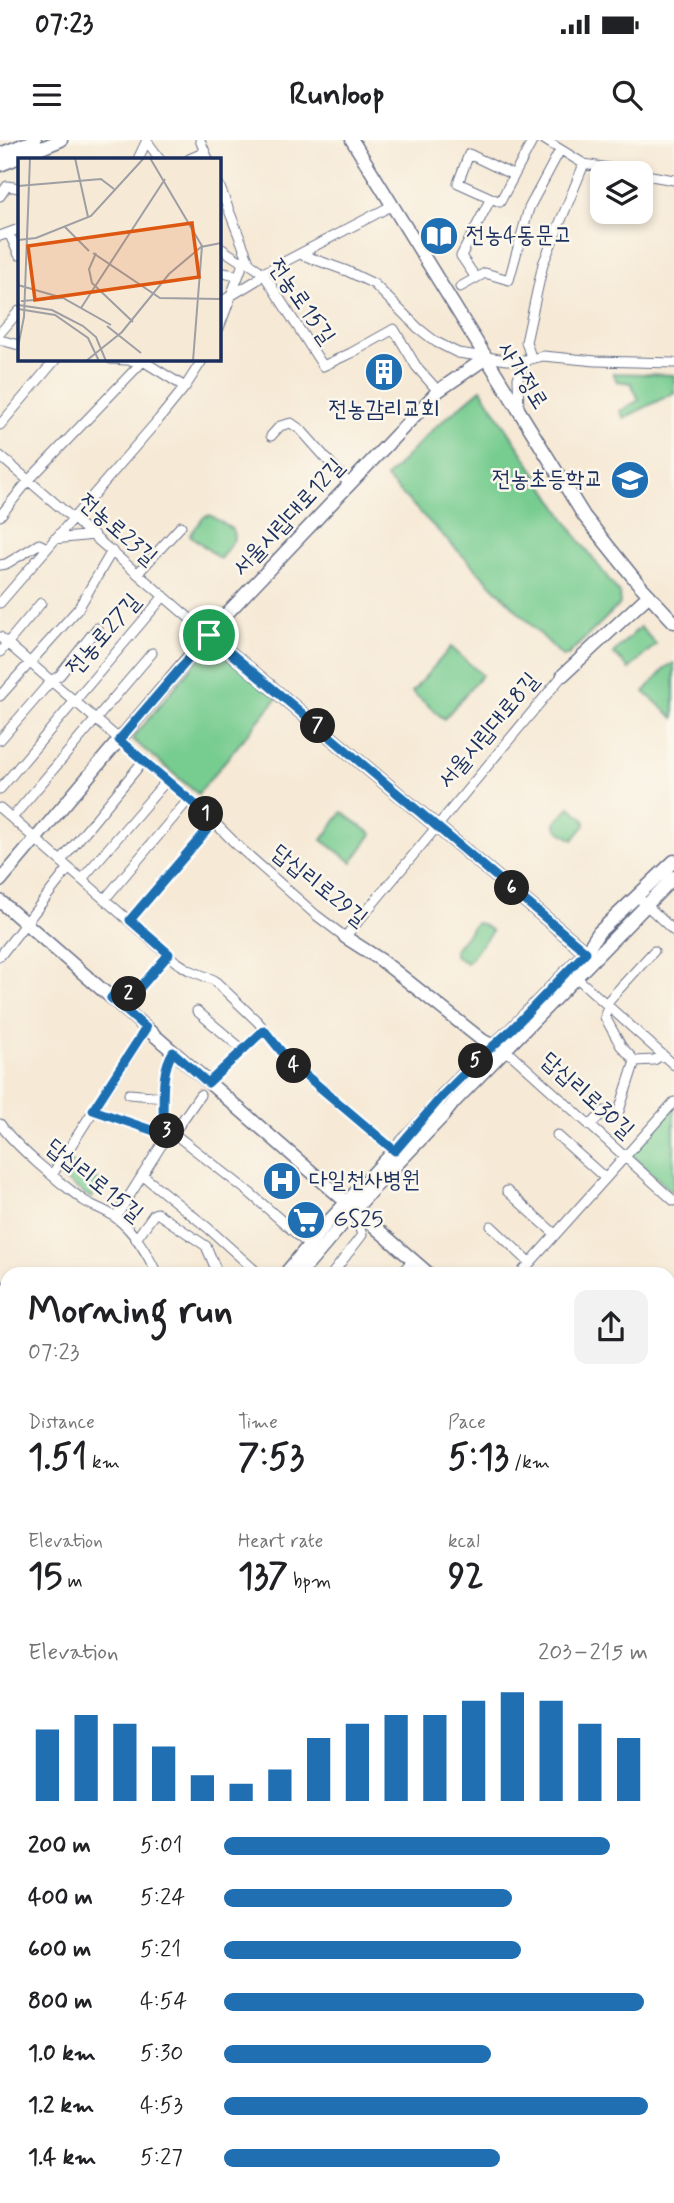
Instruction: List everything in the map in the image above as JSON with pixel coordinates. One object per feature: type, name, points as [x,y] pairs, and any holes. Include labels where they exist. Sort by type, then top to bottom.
[{"type":"main road","points":[[0,154],[35,140]]},
{"type":"main road","points":[[0,165],[61,140]]},
{"type":"main road","name":"사가정로","points":[[352,140],[584,516],[649,596],[674,622]]},
{"type":"main road","name":"서울시립대로12길","points":[[0,881],[209,635],[349,484],[438,391],[485,358]]},
{"type":"main road","name":"서울시립대로8길","points":[[563,674],[649,596]]},
{"type":"main road","points":[[209,635],[586,952]]},
{"type":"main road","points":[[291,1267],[498,1048],[513,1028],[586,952],[599,932],[674,861]]},
{"type":"main road","points":[[305,1267],[350,1207],[443,1095],[577,978],[674,877]]},
{"type":"main road","points":[[0,901],[420,1267]]},
{"type":"main road","name":"답십리로29길","points":[[345,937],[381,960],[482,1040],[498,1048]]},
{"type":"street","points":[[138,158],[146,140]]},
{"type":"street","points":[[146,140],[159,158]]},
{"type":"street","points":[[200,140],[207,155]]},
{"type":"street","points":[[513,175],[469,154],[458,183],[500,202],[533,140]]},
{"type":"street","points":[[545,140],[590,165]]},
{"type":"street","points":[[460,287],[485,273],[509,280],[529,208],[559,150]]},
{"type":"street","points":[[519,411],[518,378],[529,357],[526,342],[543,264],[584,164]]},
{"type":"street","points":[[653,176],[674,180]]},
{"type":"street","points":[[0,196],[7,186],[18,188]]},
{"type":"street","name":"전농로15길","points":[[220,188],[247,262],[263,274],[323,366],[351,354],[394,329],[416,366],[438,391]]},
{"type":"street","points":[[476,278],[461,256],[491,198]]},
{"type":"street","points":[[220,302],[263,274],[393,205]]},
{"type":"street","points":[[5,234],[18,254]]},
{"type":"street","points":[[220,248],[247,262],[238,276],[220,325]]},
{"type":"street","points":[[300,254],[347,271],[374,285],[418,328],[442,346],[458,353],[485,358],[543,356],[596,361],[674,363]]},
{"type":"street","points":[[220,272],[238,276]]},
{"type":"street","points":[[0,333],[18,311]]},
{"type":"street","points":[[0,340],[18,345]]},
{"type":"street","points":[[0,425],[55,360]]},
{"type":"street","points":[[0,516],[29,480],[144,360],[185,387]]},
{"type":"street","points":[[0,603],[185,387],[202,360]]},
{"type":"street","points":[[271,436],[280,426],[291,423],[301,430],[349,484]]},
{"type":"street","name":"전농로23길","points":[[0,456],[209,635]]},
{"type":"street","points":[[138,573],[181,526]]},
{"type":"street","points":[[54,540],[94,536]]},
{"type":"street","points":[[0,565],[39,544],[47,548]]},
{"type":"street","name":"전농로27길","points":[[29,662],[78,609],[112,551]]},
{"type":"street","name":"전농로27길","points":[[74,700],[164,596]]},
{"type":"street","points":[[0,652],[4,640],[41,603]]},
{"type":"street","name":"전농로27길","points":[[51,681],[60,675],[97,628]]},
{"type":"street","name":"전농로27길","points":[[4,640],[119,740]]},
{"type":"street","name":"전농로27길","points":[[95,719],[152,653]]},
{"type":"street","points":[[0,695],[29,662]]},
{"type":"street","name":"서울시립대로8길","points":[[345,937],[563,674]]},
{"type":"street","points":[[0,740],[51,681]]},
{"type":"street","points":[[0,789],[74,700]]},
{"type":"street","points":[[12,818],[95,719]]},
{"type":"street","name":"답십리로29길","points":[[119,740],[189,799],[316,915],[345,937]]},
{"type":"street","points":[[61,861],[144,760]]},
{"type":"street","points":[[82,879],[167,780]]},
{"type":"street","points":[[105,899],[189,799]]},
{"type":"street","points":[[0,808],[169,954],[190,970],[214,980],[264,1030],[289,1061],[395,1151]]},
{"type":"street","points":[[130,920],[213,823]]},
{"type":"street","points":[[0,956],[69,868]]},
{"type":"street","points":[[637,895],[674,931]]},
{"type":"street","points":[[654,951],[609,1000],[605,1017],[621,1046],[635,1061],[654,1060],[663,1055]]},
{"type":"street","points":[[111,998],[120,986],[132,997],[169,954]]},
{"type":"street","points":[[577,978],[674,1065]]},
{"type":"street","points":[[197,1011],[242,1049]]},
{"type":"street","points":[[52,1175],[146,1028]]},
{"type":"street","points":[[208,1083],[264,1030]]},
{"type":"street","name":"답십리로30길","points":[[498,1048],[513,1056],[674,1200]]},
{"type":"street","points":[[169,1133],[163,1126],[164,1097],[166,1068],[173,1052]]},
{"type":"street","points":[[590,1126],[604,1111],[614,1116],[618,1114],[635,1061]]},
{"type":"street","points":[[129,1094],[164,1097]]},
{"type":"street","points":[[116,1217],[169,1133],[177,1128],[200,1095]]},
{"type":"street","points":[[526,1267],[674,1102]]},
{"type":"street","points":[[93,1110],[160,1133],[177,1136],[250,1193],[309,1245]]},
{"type":"street","name":"답십리로15길","points":[[0,1124],[52,1175],[84,1201],[116,1217],[146,1251],[154,1267]]},
{"type":"street","points":[[557,1135],[605,1178]]},
{"type":"street","points":[[142,1175],[208,1228],[250,1267]]},
{"type":"street","points":[[507,1191],[555,1234]]},
{"type":"street","points":[[337,1267],[362,1234],[350,1207]]},
{"type":"street","points":[[136,1239],[157,1213],[206,1246],[215,1267]]},
{"type":"street","points":[[491,1226],[530,1263]]},
{"type":"street","points":[[406,1267],[412,1260]]},
{"type":"green space","points":[[613,373],[674,375],[674,393],[624,418],[620,411],[639,400],[631,383],[617,381]]},
{"type":"green space","points":[[481,389],[579,540],[620,594],[620,604],[568,655],[562,656],[386,478],[433,429]]},
{"type":"green space","points":[[210,515],[233,530],[234,539],[220,559],[190,535],[204,517]]},
{"type":"green space","points":[[640,627],[656,644],[629,669],[613,653]]},
{"type":"green space","points":[[212,642],[278,697],[198,794],[132,739]]},
{"type":"green space","points":[[451,647],[482,675],[444,719],[412,692]]},
{"type":"green space","points":[[674,663],[674,718],[644,692],[666,667]]},
{"type":"green space","points":[[570,807],[584,819],[585,825],[573,840],[558,830],[555,823]]},
{"type":"green space","points":[[342,812],[372,834],[352,862],[322,840]]},
{"type":"green space","points":[[476,923],[492,931],[467,963],[456,957],[454,950]]},
{"type":"green space","points":[[674,1107],[674,1194],[631,1154]]},
{"type":"green space","points":[[67,1160],[101,1182],[91,1198],[57,1175]]},
{"type":"place","name":"전농4동문고","points":[[439,236]]},
{"type":"place","name":"전농감리교회","points":[[384,372]]},
{"type":"place","name":"전농초등학교","points":[[630,480]]},
{"type":"place","name":"다일천사병원","points":[[282,1181]]},
{"type":"place","name":"GS25","points":[[306,1220]]},
{"type":"route","points":[[209,635],[586,952],[513,1028],[443,1095],[395,1151],[289,1061],[264,1030],[208,1083],[173,1052],[167,1061],[164,1097],[163,1126],[169,1133],[160,1133],[93,1110],[146,1028],[111,998],[120,986],[132,997],[169,954],[130,920],[213,823],[205,813],[119,740],[209,635]]}]
